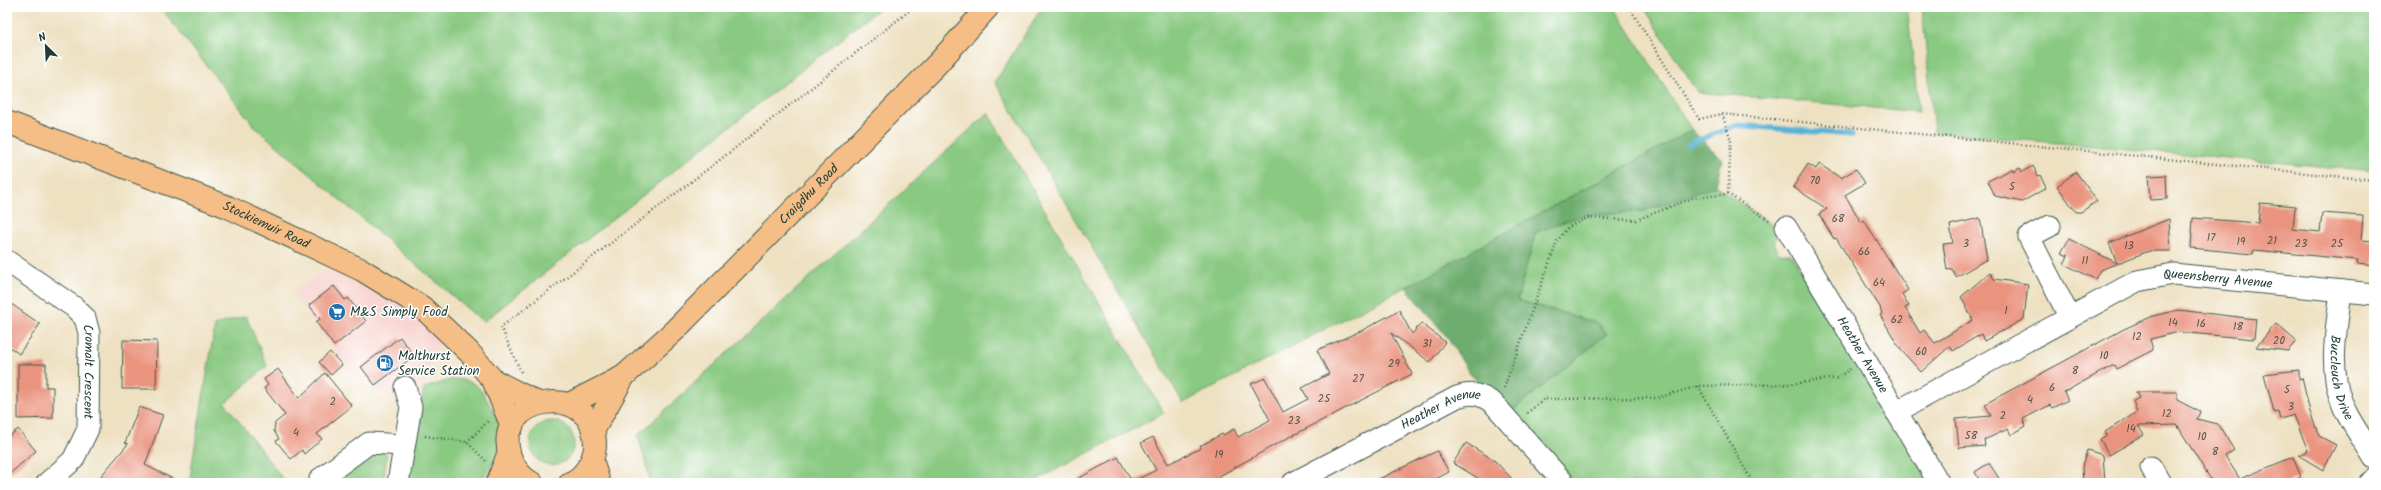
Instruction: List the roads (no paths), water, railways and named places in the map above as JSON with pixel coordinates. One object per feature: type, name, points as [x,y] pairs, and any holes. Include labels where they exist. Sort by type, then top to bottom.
[{"type":"main road","name":"Craigdhu Road","points":[[569,404],[624,376],[705,300],[939,62],[988,7]]},
{"type":"main road","name":"Stockiemuir Road","points":[[7,122],[228,207],[362,270],[422,307],[469,352],[493,380],[512,426]]},
{"type":"main road","name":"Craigdhu Road","points":[[593,431],[624,376]]},
{"type":"main road","name":"Stockiemuir Road","points":[[493,380],[538,403]]},
{"type":"main road","points":[[497,483],[509,452],[509,435],[518,416],[538,403],[548,401],[569,404],[588,420],[593,431],[595,441],[592,459],[585,472],[570,483]]},
{"type":"main road","points":[[509,452],[518,473],[532,483]]},
{"type":"main road","points":[[592,459],[600,483]]},
{"type":"street","points":[[2050,226],[2029,237],[2070,316]]},
{"type":"street","name":"Heather Avenue","points":[[1786,227],[1939,483]]},
{"type":"street","name":"Cromalt Crescent","points":[[7,261],[74,306],[84,318],[89,333],[88,429],[73,460],[47,483]]},
{"type":"street","name":"Queensberry Avenue","points":[[1896,412],[2070,316],[2137,281],[2173,274],[2374,294]]},
{"type":"street","name":"Buccleuch Drive","points":[[2341,291],[2335,348],[2335,378],[2342,403],[2374,458]]},
{"type":"street","points":[[398,483],[410,407],[405,387]]},
{"type":"street","name":"Heather Avenue","points":[[1302,481],[1457,397],[1469,393],[1481,395],[1494,403],[1564,483]]},
{"type":"street","points":[[320,479],[369,443],[404,446]]},
{"type":"street","points":[[2370,483],[2374,480]]},
{"type":"waterway","points":[[1689,144],[1736,125],[1852,135]]},
{"type":"place","name":"M&S Simply Food","points":[[337,312]]},
{"type":"place","name":"Malthurst Service Station","points":[[385,363]]}]
